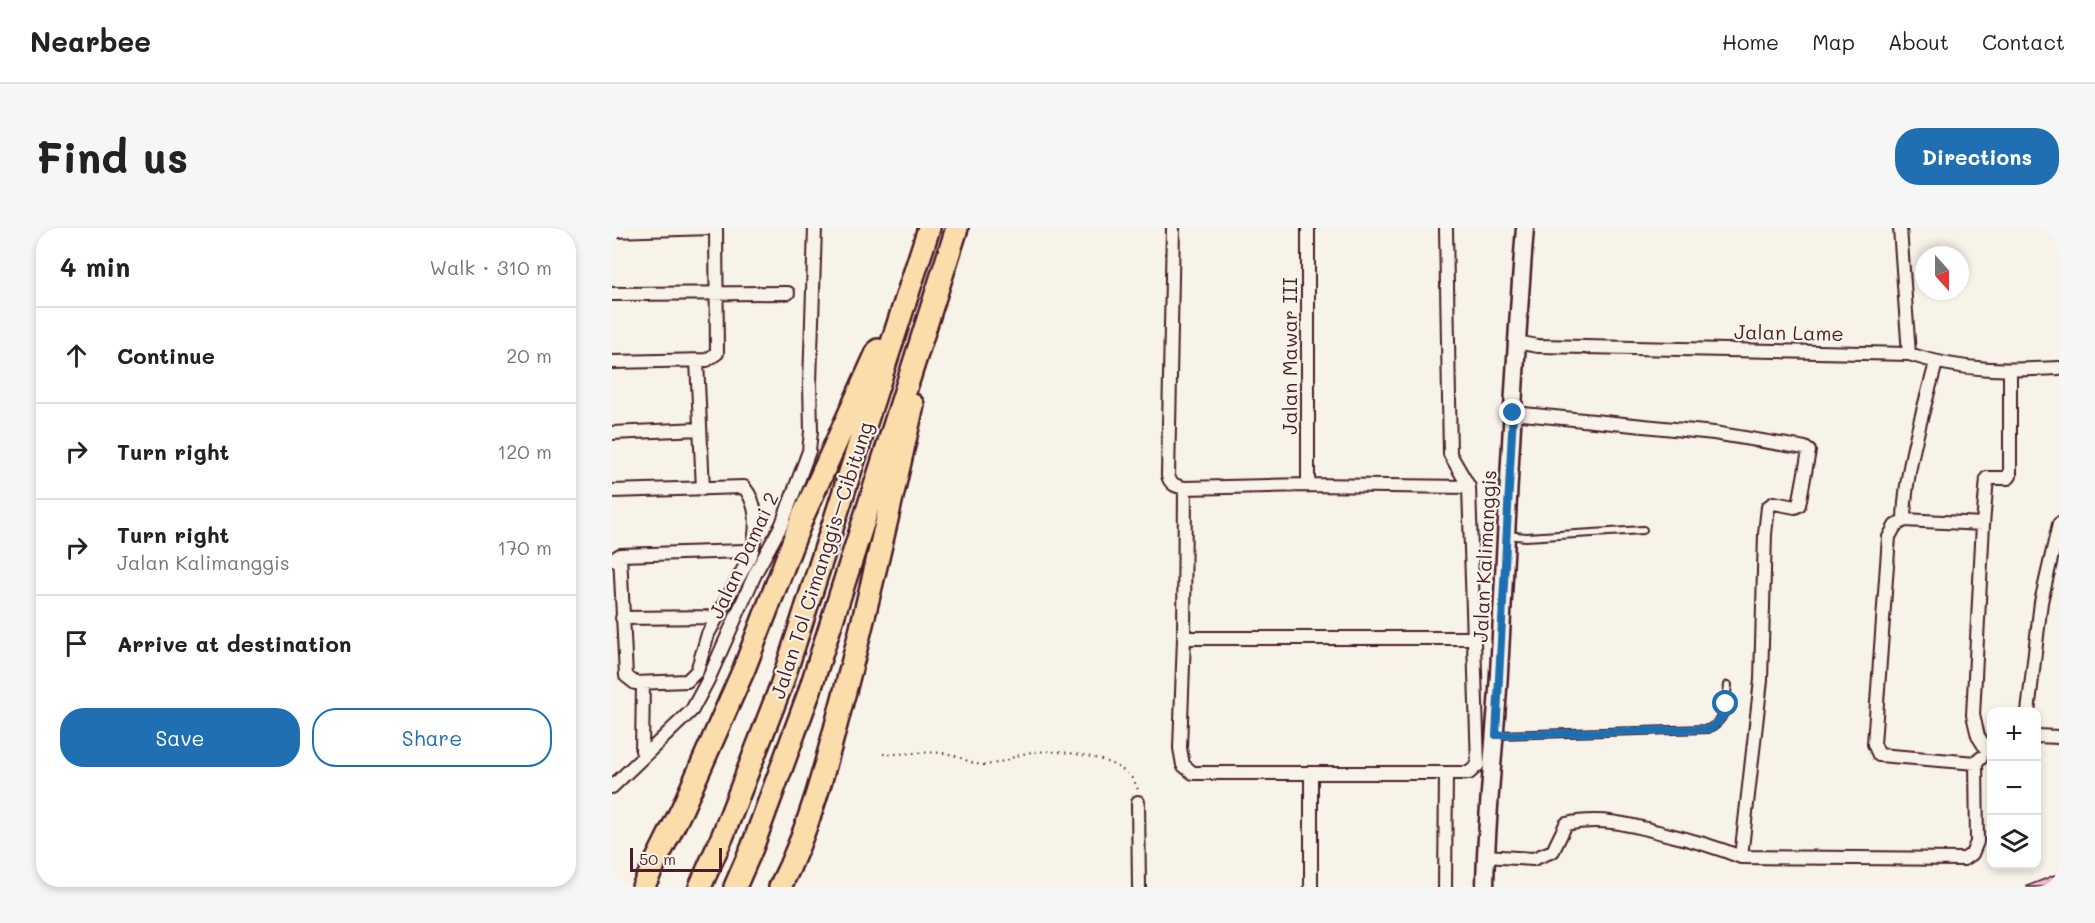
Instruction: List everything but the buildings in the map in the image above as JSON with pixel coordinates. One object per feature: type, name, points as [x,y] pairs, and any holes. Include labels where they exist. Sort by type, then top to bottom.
[{"type":"highway","name":"Jalan Tol Cimanggis–Cibitung","points":[[700,887],[723,835],[780,686],[929,228]]},
{"type":"highway","name":"Jalan Tol Cimanggis–Cibitung","points":[[735,887],[752,848],[809,693],[957,228]]},
{"type":"highway","points":[[643,887],[682,809],[739,680],[802,516],[921,253]]},
{"type":"highway","points":[[780,887],[790,867],[822,779],[850,672],[944,264]]},
{"type":"main road","name":"Jalan Kalimanggis","points":[[1485,887],[1485,856],[1496,735],[1516,342],[1525,228]]},
{"type":"street","points":[[612,231],[714,228],[719,349],[711,359],[698,361],[612,362]]},
{"type":"street","name":"Jalan Damai 2","points":[[612,788],[692,710],[708,680],[756,572],[782,524],[808,451],[811,431],[810,372],[815,228]]},
{"type":"street","points":[[1173,228],[1168,476],[1170,482],[1175,486],[1185,488],[1308,485],[1468,487]]},
{"type":"street","name":"Jalan Mawar III","points":[[1308,228],[1308,485]]},
{"type":"street","points":[[1185,488],[1184,638],[1180,748],[1183,765],[1193,774],[1469,773],[1478,765],[1468,487],[1450,454],[1446,228]]},
{"type":"street","points":[[1900,228],[1909,354]]},
{"type":"street","points":[[612,294],[788,293]]},
{"type":"street","name":"Jalan Lame","points":[[1516,342],[1538,346],[1909,354],[1936,363],[1984,370],[2059,368]]},
{"type":"street","points":[[698,361],[703,489]]},
{"type":"street","points":[[1904,520],[1904,507],[1917,436],[1936,363]]},
{"type":"street","points":[[1987,747],[1978,736],[1973,715],[1983,524],[1987,478],[2008,478],[2010,476],[2010,371]]},
{"type":"street","points":[[1513,413],[1714,433],[1805,448],[1809,451],[1799,505],[1796,507],[1774,503],[1768,507],[1765,534],[1761,681],[1741,857]]},
{"type":"street","points":[[612,433],[700,429]]},
{"type":"street","points":[[612,491],[744,487],[752,497],[756,512],[756,536],[751,555],[708,634],[697,672],[687,681],[635,683],[626,676],[616,558],[744,551],[751,555]]},
{"type":"street","points":[[1976,763],[1879,755],[1874,744],[1889,537],[1894,526],[1904,520],[1983,524]]},
{"type":"street","points":[[2028,707],[2041,602],[2059,524]]},
{"type":"street","points":[[622,618],[718,617]]},
{"type":"street","points":[[1184,638],[1474,638]]},
{"type":"street","points":[[642,751],[643,683]]},
{"type":"street","points":[[2041,736],[2059,737]]},
{"type":"street","points":[[1485,856],[1533,859],[1552,851],[1566,824],[1582,820],[1620,822],[1713,846],[1741,857],[1964,859],[1972,854],[1977,842],[1976,763],[1987,751]]},
{"type":"street","points":[[1445,887],[1446,773]]},
{"type":"street","points":[[1311,774],[1311,887]]},
{"type":"street","points":[[1138,802],[1139,887]]},
{"type":"lane","points":[[1506,535],[1526,537],[1643,530]]},
{"type":"lane","points":[[1496,735],[1708,729],[1724,716],[1728,685]]},
{"type":"path","points":[[883,754],[942,753],[984,765],[1037,752],[1068,753],[1118,766],[1131,775],[1137,785],[1138,802]]},
{"type":"route","points":[[1513,413],[1496,735],[1708,729],[1724,716],[1726,704]]}]
